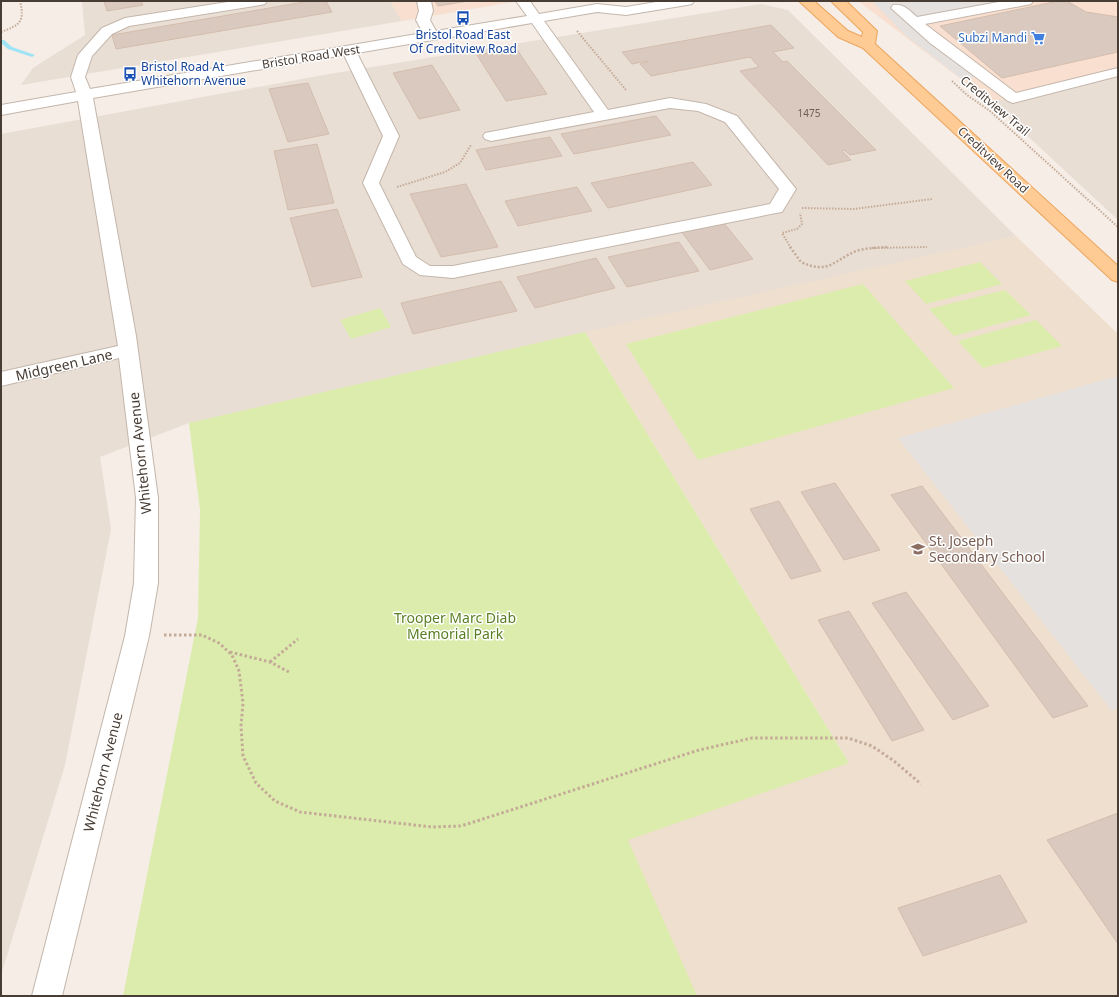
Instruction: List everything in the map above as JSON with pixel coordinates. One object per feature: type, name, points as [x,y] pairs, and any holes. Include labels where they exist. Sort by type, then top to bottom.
[{"type":"main road","name":"Creditview Road","points":[[806,1],[843,34],[868,45],[1118,276]]},
{"type":"main road","points":[[838,1],[870,30],[868,45]]},
{"type":"street","name":"Whitehorn Avenue","points":[[47,996],[137,636],[146,583],[147,498],[127,350],[85,95],[78,77],[85,55],[107,31],[125,22],[173,7],[260,1]]},
{"type":"street","points":[[424,1],[426,11],[423,20],[431,36]]},
{"type":"street","points":[[524,1],[535,19],[603,114]]},
{"type":"street","name":"Bristol Road West","points":[[597,8],[610,1]]},
{"type":"street","name":"Bristol Road West","points":[[1,110],[597,8],[626,11],[687,1]]},
{"type":"street","points":[[915,22],[1026,1]]},
{"type":"street","points":[[898,8],[935,40],[1013,98],[1118,72]]},
{"type":"street","points":[[349,51],[391,136],[371,183],[409,260],[426,271],[453,272],[776,208],[788,189],[731,119],[701,108],[670,103],[603,114],[491,136]]},
{"type":"street","name":"Midgreen Lane","points":[[1,379],[127,350]]},
{"type":"path","points":[[1,32],[20,24],[23,18],[20,1]]},
{"type":"path","points":[[576,31],[640,108]]},
{"type":"path","name":"Creditview Trail","points":[[950,78],[967,95],[990,111],[1118,227]]},
{"type":"path","points":[[376,194],[445,172],[460,163],[470,146],[491,136]]},
{"type":"path","points":[[927,247],[867,249],[852,252],[831,265],[810,266],[801,264],[782,233],[797,229],[802,224],[798,207],[854,209],[932,199]]},
{"type":"path","points":[[137,636],[202,635],[219,642],[232,655],[239,671],[243,703],[241,726],[243,756],[256,783],[275,801],[300,812],[432,827],[461,826],[699,750],[752,738],[848,738],[872,746],[894,761],[921,784]]},
{"type":"path","points":[[270,662],[298,639]]},
{"type":"path","points":[[228,652],[270,662],[291,673]]},
{"type":"shaded area","points":[[82,1],[390,1],[402,21],[21,85],[33,68],[85,35]]},
{"type":"shaded area","points":[[390,1],[519,1],[402,21]]},
{"type":"shaded area","points":[[858,1],[1118,1],[1118,72],[991,102]]},
{"type":"shaded area","points":[[872,1],[1026,1],[915,22],[982,75],[963,80],[905,35]]},
{"type":"shaded area","points":[[761,4],[788,10],[1016,236],[189,423],[100,457],[111,529],[65,765],[1,975],[1,134],[329,74]]},
{"type":"shaded area","points":[[1118,72],[1118,220],[991,102]]},
{"type":"shaded area","name":"St. Joseph Secondary School","points":[[1016,236],[1118,334],[1118,996],[123,996],[849,763],[585,332]]},
{"type":"shaded area","points":[[1118,376],[1118,708],[1112,711],[898,438]]},
{"type":"green space","points":[[980,262],[1002,284],[926,304],[905,281]]},
{"type":"green space","points":[[863,284],[954,388],[698,460],[626,344]]},
{"type":"green space","points":[[1005,290],[1031,315],[954,336],[929,309]]},
{"type":"green space","points":[[380,308],[391,327],[351,339],[340,320]]},
{"type":"green space","points":[[1036,320],[1062,346],[983,368],[958,341]]},
{"type":"green space","name":"Trooper Marc Diab Memorial Park","points":[[585,332],[849,763],[628,840],[697,996],[123,996],[198,618],[200,510],[189,423]]},
{"type":"building","points":[[104,1],[141,1],[143,5],[107,11]]},
{"type":"building","points":[[310,1],[326,1],[332,12],[116,49],[112,35]]},
{"type":"building","points":[[435,1],[468,1],[438,6]]},
{"type":"building","points":[[1058,1],[1067,1],[1086,12],[1118,17],[1118,52],[1002,78],[940,26]]},
{"type":"building","points":[[771,25],[794,48],[773,52],[783,62],[787,61],[876,150],[850,155],[844,150],[842,151],[851,160],[828,165],[740,71],[759,67],[750,57],[651,76],[640,64],[648,62],[647,61],[632,64],[622,52]]},
{"type":"building","points":[[516,48],[547,94],[506,101],[477,55]]},
{"type":"building","points":[[432,65],[460,110],[419,119],[393,73]]},
{"type":"building","points":[[308,83],[329,134],[288,142],[269,89]]},
{"type":"building","points":[[656,116],[671,135],[574,154],[561,134]]},
{"type":"building","points":[[550,137],[562,156],[486,170],[476,150]]},
{"type":"building","points":[[317,144],[334,203],[288,210],[274,151]]},
{"type":"building","points":[[693,162],[712,185],[608,208],[591,183]]},
{"type":"building","points":[[466,184],[498,247],[441,257],[410,194]]},
{"type":"building","points":[[577,187],[592,211],[518,226],[505,201]]},
{"type":"building","points":[[337,209],[362,277],[312,287],[290,218]]},
{"type":"building","points":[[723,222],[753,259],[710,270],[681,231]]},
{"type":"building","points":[[679,242],[699,271],[627,287],[608,257]]},
{"type":"building","points":[[596,258],[615,288],[535,308],[517,277]]},
{"type":"building","points":[[501,281],[517,311],[413,334],[401,303]]},
{"type":"building","points":[[835,483],[880,550],[844,560],[801,492]]},
{"type":"building","points":[[922,486],[1088,706],[1053,718],[891,495]]},
{"type":"building","points":[[779,501],[821,571],[791,579],[750,509]]},
{"type":"building","points":[[906,592],[989,706],[953,720],[872,603]]},
{"type":"building","points":[[849,611],[924,730],[892,741],[818,620]]},
{"type":"building","points":[[1118,813],[1118,944],[1047,840]]},
{"type":"building","points":[[1000,875],[1027,922],[923,956],[898,908]]},
{"type":"waterway","points":[[2,41],[10,48],[32,55]]},
{"type":"place","name":"Bristol Road East Of Creditview Road","points":[[463,18]]},
{"type":"place","name":"Subzi Mandi","points":[[1038,38]]},
{"type":"place","name":"Bristol Road At Whitehorn Avenue","points":[[130,74]]},
{"type":"place","name":"St. Joseph Secondary School","points":[[918,549]]}]
